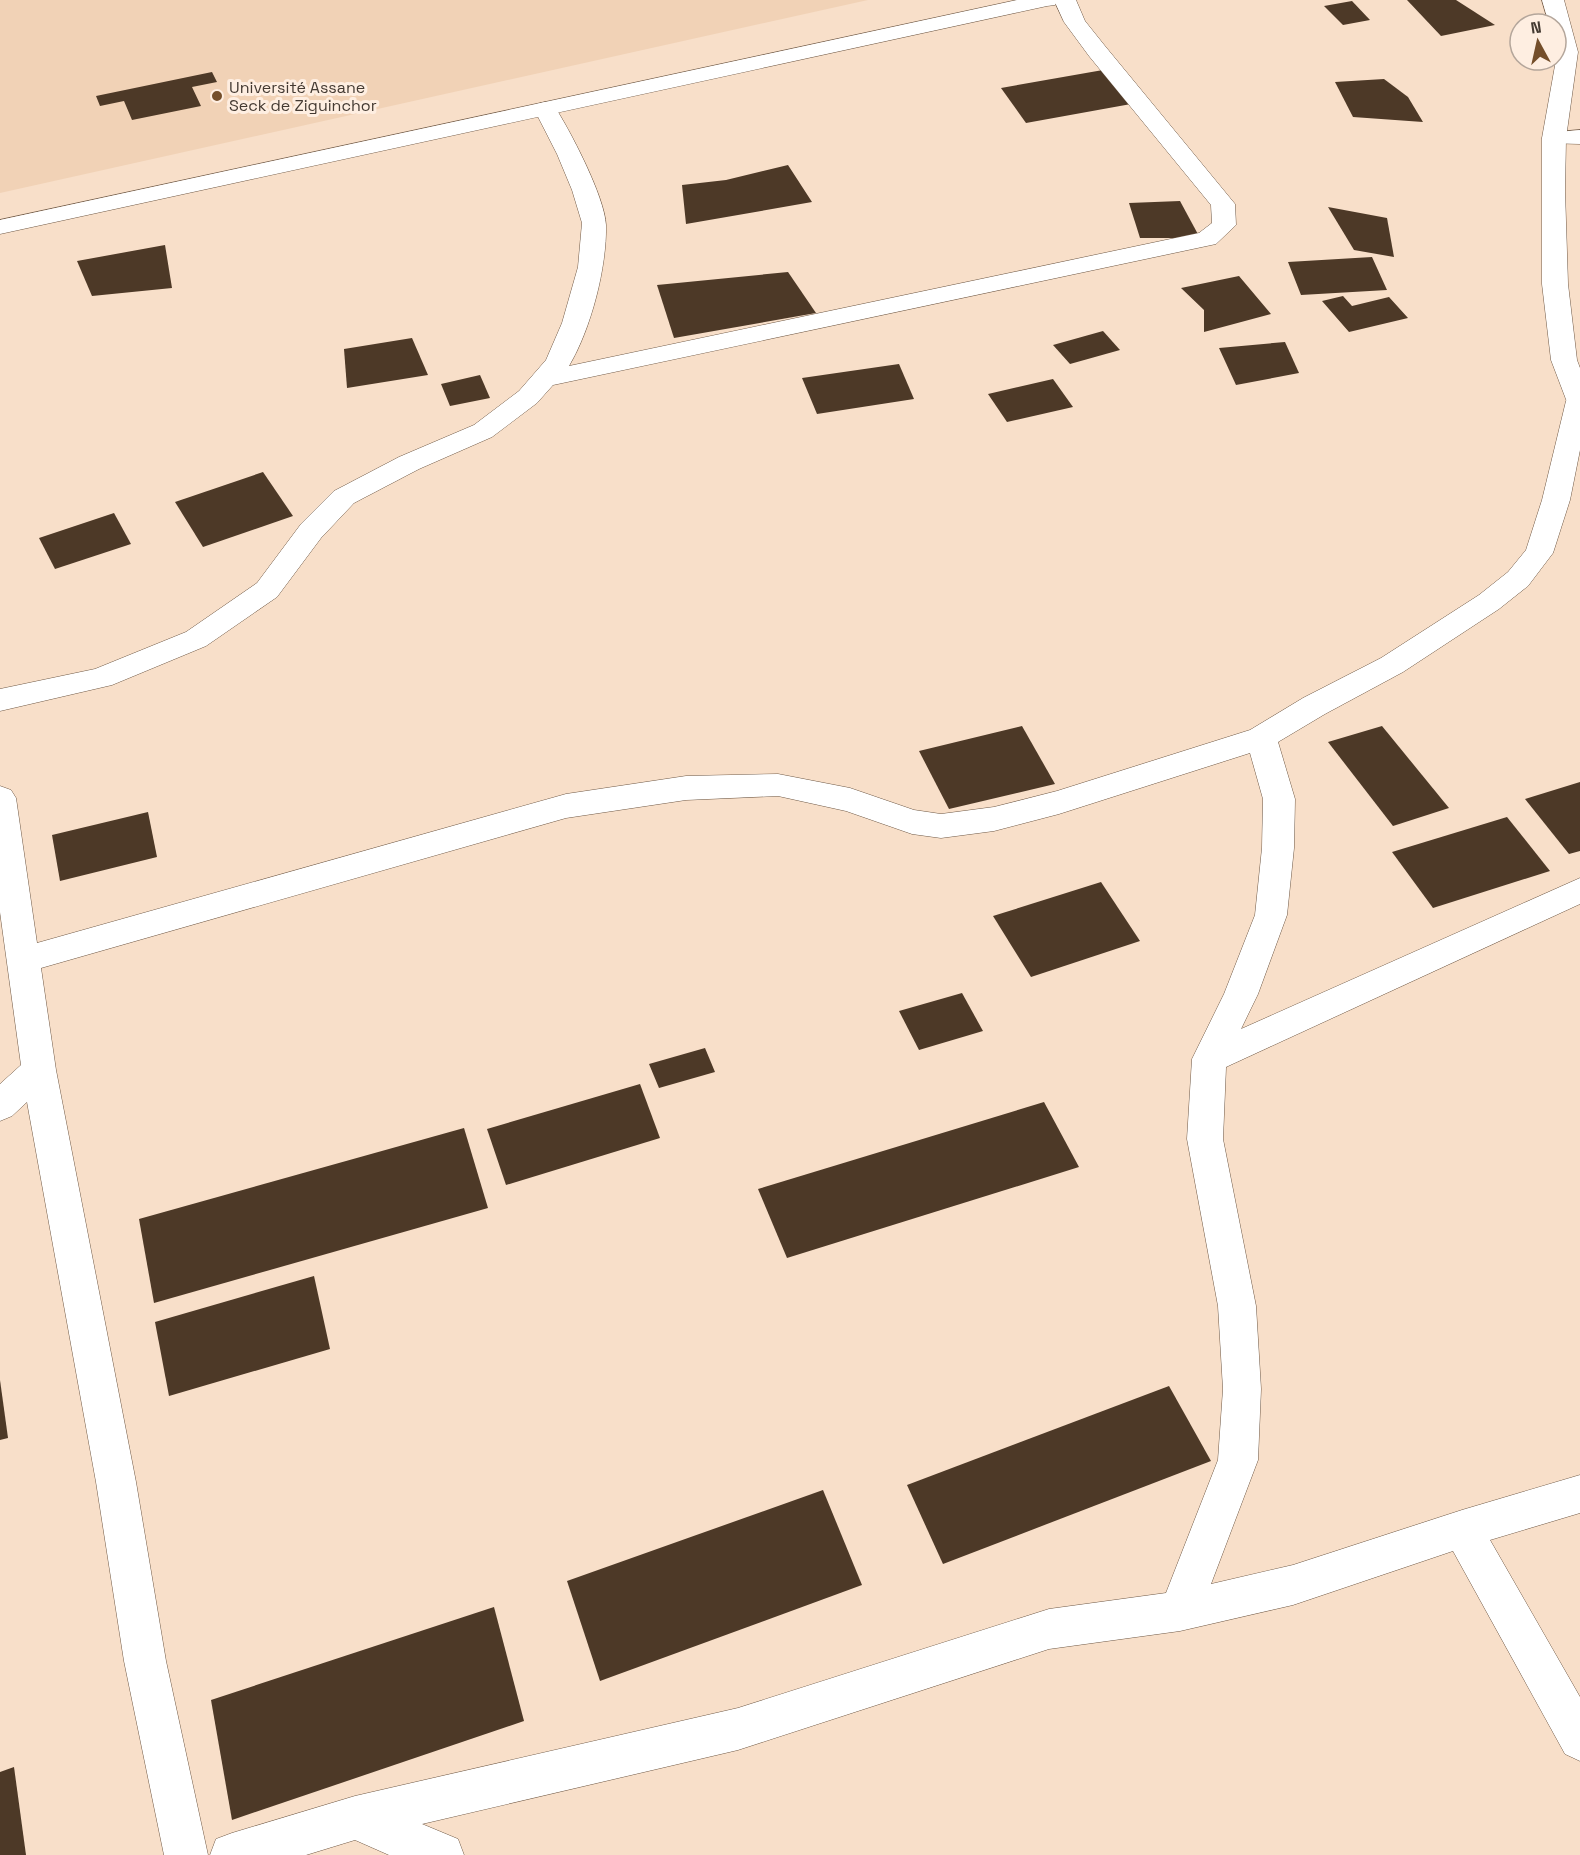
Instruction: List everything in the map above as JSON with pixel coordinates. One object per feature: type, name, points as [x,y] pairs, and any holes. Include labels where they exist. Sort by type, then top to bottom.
[{"type":"street","points":[[0,227],[1047,0]]},
{"type":"street","points":[[544,379],[1207,239],[1224,225],[1222,204],[1097,51],[1076,22],[1065,0]]},
{"type":"street","points":[[25,960],[566,807],[686,788],[778,785],[850,800],[912,822],[941,826],[994,819],[1059,802],[1262,738],[1314,706],[1392,664],[1489,602],[1518,579],[1539,553],[1556,500],[1580,402],[1564,360],[1557,295],[1552,191],[1554,138],[1567,52],[1553,0]]},
{"type":"street","points":[[0,700],[100,678],[196,639],[267,590],[310,531],[344,498],[409,463],[483,431],[528,398],[558,363],[575,323],[590,267],[594,223],[584,190],[569,154],[545,109]]},
{"type":"street","points":[[1554,138],[1580,137]]},
{"type":"street","points":[[1180,1611],[1238,1460],[1242,1401],[1237,1306],[1205,1139],[1209,1059],[1241,994],[1271,915],[1278,848],[1279,800],[1262,738]]},
{"type":"street","points":[[0,798],[39,1070],[116,1482],[145,1661],[186,1855]]},
{"type":"street","points":[[1209,1059],[1580,890]]},
{"type":"street","points":[[0,1106],[39,1070]]},
{"type":"street","points":[[232,1855],[355,1818],[738,1729],[1049,1629],[1180,1611],[1293,1585],[1462,1529],[1580,1494]]},
{"type":"street","points":[[1462,1529],[1580,1739]]},
{"type":"street","points":[[355,1818],[442,1855]]},
{"type":"shaded area","name":"Université Assane Seck de Ziguinchor","points":[[0,0],[868,0],[0,193]]},
{"type":"building","points":[[1407,0],[1456,0],[1495,25],[1441,36]]},
{"type":"building","points":[[1352,1],[1370,20],[1343,25],[1324,6]]},
{"type":"building","points":[[1103,70],[1131,104],[1026,123],[1001,88]]},
{"type":"building","points":[[212,72],[217,82],[192,87],[201,106],[132,120],[124,101],[100,106],[96,96]]},
{"type":"building","points":[[1384,79],[1408,97],[1423,122],[1353,117],[1335,82]]},
{"type":"building","points":[[788,165],[812,202],[686,224],[682,185],[726,180]]},
{"type":"building","points":[[1180,201],[1200,238],[1140,238],[1129,203]]},
{"type":"building","points":[[1328,207],[1387,218],[1394,257],[1354,250]]},
{"type":"building","points":[[165,245],[172,288],[92,296],[77,261]]},
{"type":"building","points":[[1372,257],[1387,290],[1301,295],[1288,262]]},
{"type":"building","points":[[788,272],[816,313],[674,338],[657,285]]},
{"type":"building","points":[[1239,276],[1271,314],[1204,332],[1204,310],[1181,288]]},
{"type":"building","points":[[1343,296],[1352,306],[1389,297],[1408,318],[1349,332],[1322,301]]},
{"type":"building","points":[[1103,331],[1120,350],[1070,364],[1053,345]]},
{"type":"building","points":[[412,338],[428,375],[347,388],[344,349]]},
{"type":"building","points":[[1285,342],[1299,373],[1236,385],[1219,348]]},
{"type":"building","points":[[899,364],[914,399],[817,414],[802,378]]},
{"type":"building","points":[[480,375],[490,398],[450,406],[441,384]]},
{"type":"building","points":[[1053,379],[1073,407],[1007,422],[988,394]]},
{"type":"building","points":[[263,472],[293,516],[203,547],[175,502]]},
{"type":"building","points":[[114,513],[131,544],[55,569],[39,538]]},
{"type":"building","points":[[1022,726],[1055,784],[949,809],[919,751]]},
{"type":"building","points":[[1382,726],[1449,808],[1393,826],[1328,742]]},
{"type":"building","points":[[1580,782],[1580,851],[1569,854],[1525,799]]},
{"type":"building","points":[[148,812],[157,857],[60,881],[52,835]]},
{"type":"building","points":[[1507,817],[1550,871],[1433,908],[1392,852]]},
{"type":"building","points":[[1101,882],[1140,941],[1031,977],[993,916]]},
{"type":"building","points":[[962,993],[983,1031],[919,1050],[899,1011]]},
{"type":"building","points":[[705,1048],[715,1072],[659,1088],[649,1064]]},
{"type":"building","points":[[640,1084],[660,1138],[506,1185],[487,1129]]},
{"type":"building","points":[[1044,1102],[1079,1167],[787,1258],[758,1189]]},
{"type":"building","points":[[464,1128],[488,1208],[154,1303],[139,1219]]},
{"type":"building","points":[[314,1276],[330,1349],[169,1396],[155,1322]]},
{"type":"building","points":[[0,1380],[8,1438],[0,1440]]},
{"type":"building","points":[[1169,1386],[1211,1461],[943,1564],[907,1485]]},
{"type":"building","points":[[823,1490],[862,1585],[600,1681],[567,1581]]},
{"type":"building","points":[[494,1607],[524,1721],[232,1820],[211,1700]]},
{"type":"building","points":[[14,1767],[26,1855],[0,1855],[0,1772]]},
{"type":"place","name":"Université Assane Seck de Ziguinchor","points":[[217,96]]}]
